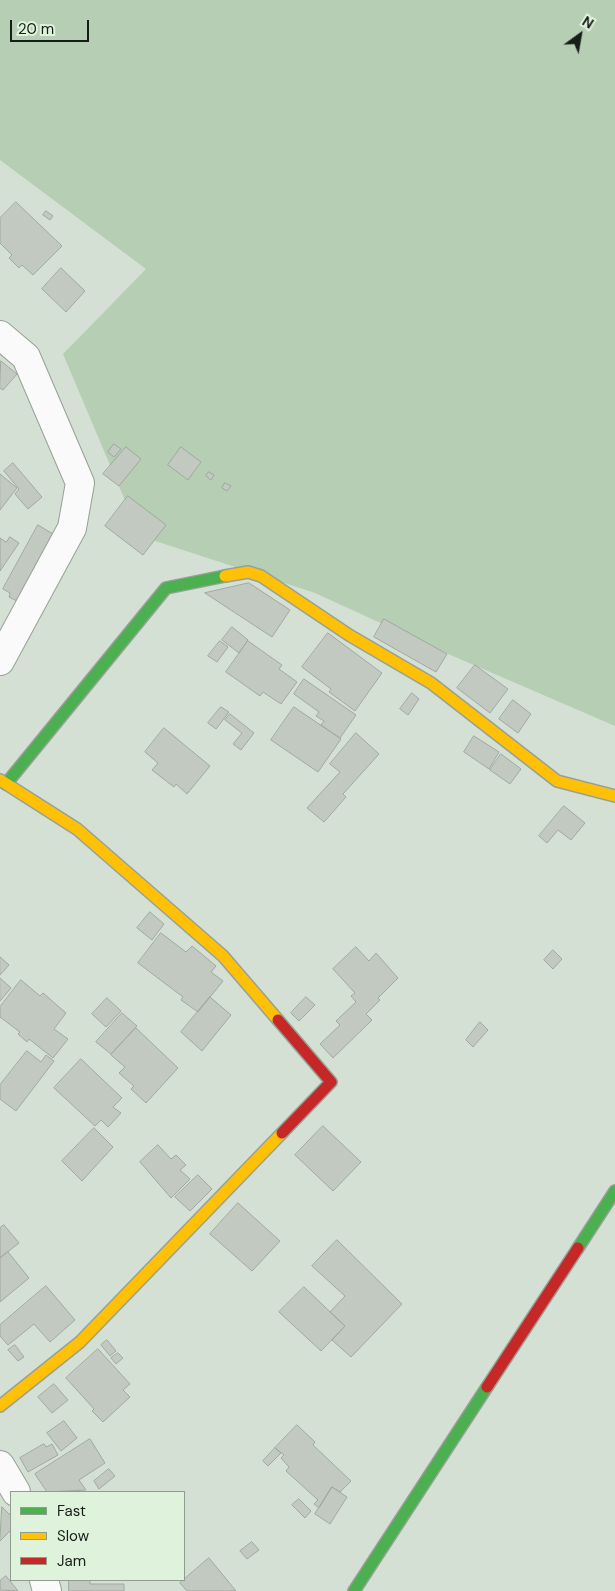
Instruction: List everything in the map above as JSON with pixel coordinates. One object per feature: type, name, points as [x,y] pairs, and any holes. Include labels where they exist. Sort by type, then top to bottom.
[{"type":"street","points":[[0,335],[26,357],[80,483],[72,528],[0,661]]},
{"type":"street","points":[[0,1406],[80,1342],[330,1082],[223,956],[77,829],[3,782],[166,588],[248,572],[261,576],[349,635],[431,683],[557,781],[615,796]]},
{"type":"street","points":[[354,1591],[615,1191]]},
{"type":"street","points":[[0,1465],[15,1491]]},
{"type":"green space","points":[[0,0],[615,0],[615,726],[446,653],[315,593],[140,536],[63,354],[146,269],[0,160]]},
{"type":"building","points":[[16,202],[62,246],[33,275],[22,265],[19,268],[9,258],[12,255],[0,243],[0,218]]},
{"type":"building","points":[[46,211],[53,216],[50,220],[43,215]]},
{"type":"building","points":[[61,268],[85,291],[66,312],[42,289]]},
{"type":"building","points":[[1,361],[17,374],[3,390],[0,388]]},
{"type":"building","points":[[114,444],[121,449],[114,457],[108,452]]},
{"type":"building","points":[[126,447],[141,459],[119,486],[103,474]]},
{"type":"building","points":[[181,447],[201,462],[188,480],[168,465]]},
{"type":"building","points":[[13,463],[42,497],[28,509],[15,494],[19,489],[4,471]]},
{"type":"building","points":[[209,472],[214,475],[211,480],[206,476]]},
{"type":"building","points":[[0,474],[17,488],[0,510]]},
{"type":"building","points":[[225,483],[231,486],[227,491],[222,488]]},
{"type":"building","points":[[128,496],[166,525],[143,555],[105,526]]},
{"type":"building","points":[[38,525],[53,534],[17,601],[9,597],[10,593],[3,589]]},
{"type":"building","points":[[10,537],[19,543],[0,571],[0,538],[6,542]]},
{"type":"building","points":[[249,583],[290,610],[272,637],[205,593]]},
{"type":"building","points":[[384,619],[447,654],[436,672],[374,637]]},
{"type":"building","points":[[232,627],[248,640],[239,653],[222,640]]},
{"type":"building","points":[[328,633],[382,673],[355,711],[329,692],[331,689],[302,667]]},
{"type":"building","points":[[220,641],[228,647],[217,662],[208,656]]},
{"type":"building","points":[[248,641],[282,665],[279,669],[297,682],[281,704],[263,692],[260,696],[226,672]]},
{"type":"building","points":[[475,665],[508,689],[490,713],[457,688]]},
{"type":"building","points":[[304,679],[356,715],[340,738],[321,725],[324,721],[316,716],[319,712],[294,694]]},
{"type":"building","points":[[412,693],[419,699],[408,715],[400,709]]},
{"type":"building","points":[[513,700],[531,714],[518,733],[499,719]]},
{"type":"building","points":[[221,707],[229,712],[216,729],[208,723]]},
{"type":"building","points":[[294,707],[341,739],[318,772],[271,740]]},
{"type":"building","points":[[230,714],[254,733],[241,750],[233,744],[242,733],[225,720]]},
{"type":"building","points":[[164,728],[210,766],[187,794],[176,784],[174,787],[152,770],[158,763],[145,752]]},
{"type":"building","points":[[356,733],[379,754],[343,794],[346,797],[324,822],[307,808],[340,772],[330,764]]},
{"type":"building","points":[[474,736],[499,752],[489,769],[464,752]]},
{"type":"building","points":[[501,754],[521,769],[510,784],[490,770]]},
{"type":"building","points":[[564,806],[585,823],[571,840],[558,830],[547,843],[539,836]]},
{"type":"building","points":[[150,912],[164,924],[152,940],[137,928]]},
{"type":"building","points":[[161,933],[186,952],[192,946],[216,966],[211,972],[223,981],[198,1012],[181,1000],[183,997],[138,963]]},
{"type":"building","points":[[356,947],[369,961],[376,953],[398,978],[378,998],[380,1000],[366,1014],[372,1020],[333,1058],[320,1044],[340,1025],[336,1021],[356,1002],[351,996],[355,993],[333,969]]},
{"type":"building","points":[[553,950],[562,959],[553,969],[544,960]]},
{"type":"building","points":[[0,957],[9,965],[0,975]]},
{"type":"building","points":[[0,978],[11,988],[0,1001]]},
{"type":"building","points":[[21,980],[40,996],[43,993],[66,1013],[54,1029],[68,1039],[53,1058],[29,1039],[27,1042],[18,1034],[20,1032],[0,1017],[0,1007]]},
{"type":"building","points":[[210,997],[231,1015],[202,1051],[181,1032]]},
{"type":"building","points":[[306,997],[315,1005],[299,1021],[291,1013]]},
{"type":"building","points":[[107,998],[121,1011],[106,1027],[92,1014]]},
{"type":"building","points":[[122,1013],[137,1026],[111,1054],[96,1042]]},
{"type":"building","points":[[480,1022],[488,1030],[473,1047],[466,1040]]},
{"type":"building","points":[[136,1028],[178,1068],[146,1103],[131,1089],[134,1086],[119,1073],[125,1067],[111,1055]]},
{"type":"building","points":[[27,1051],[41,1062],[46,1055],[54,1061],[16,1111],[0,1099],[0,1085]]},
{"type":"building","points":[[81,1059],[122,1098],[113,1107],[121,1113],[108,1127],[101,1120],[95,1126],[54,1088]]},
{"type":"building","points":[[323,1126],[361,1162],[333,1191],[295,1155]]},
{"type":"building","points":[[94,1128],[113,1147],[82,1181],[62,1161]]},
{"type":"building","points":[[158,1145],[171,1159],[176,1155],[186,1165],[180,1170],[190,1179],[171,1198],[140,1162]]},
{"type":"building","points":[[198,1175],[212,1189],[190,1211],[175,1197]]},
{"type":"building","points":[[238,1203],[280,1241],[252,1271],[210,1234]]},
{"type":"building","points":[[4,1225],[19,1243],[0,1258],[0,1228]]},
{"type":"building","points":[[337,1240],[402,1304],[351,1357],[332,1340],[345,1326],[330,1312],[345,1296],[312,1266]]},
{"type":"building","points":[[8,1252],[29,1278],[0,1302],[0,1258]]},
{"type":"building","points":[[46,1286],[75,1320],[50,1342],[34,1324],[8,1345],[0,1336],[0,1325]]},
{"type":"building","points":[[304,1287],[345,1326],[321,1351],[279,1312]]},
{"type":"building","points":[[107,1340],[116,1351],[110,1356],[101,1345]]},
{"type":"building","points":[[15,1345],[24,1357],[18,1361],[8,1350]]},
{"type":"building","points":[[98,1349],[130,1384],[123,1390],[130,1397],[103,1422],[66,1378]]},
{"type":"building","points":[[118,1353],[123,1358],[116,1364],[111,1358]]},
{"type":"building","points":[[54,1384],[68,1400],[52,1413],[38,1397]]},
{"type":"building","points":[[64,1421],[77,1438],[61,1451],[47,1433]]},
{"type":"building","points":[[297,1425],[315,1442],[313,1445],[351,1481],[340,1492],[332,1487],[319,1508],[314,1504],[318,1500],[286,1471],[289,1467],[281,1458],[284,1455],[275,1448]]},
{"type":"building","points":[[90,1439],[105,1463],[79,1480],[86,1490],[46,1491],[35,1474]]},
{"type":"building","points":[[44,1444],[46,1447],[52,1444],[58,1455],[28,1472],[20,1458]]},
{"type":"building","points":[[275,1448],[281,1453],[268,1466],[263,1461]]},
{"type":"building","points":[[109,1469],[115,1476],[99,1489],[94,1481]]},
{"type":"building","points":[[332,1487],[347,1497],[330,1524],[315,1514]]},
{"type":"building","points":[[299,1499],[311,1511],[305,1518],[292,1505]]},
{"type":"building","points":[[2,1507],[10,1515],[10,1531],[0,1541]]},
{"type":"building","points":[[252,1542],[259,1550],[247,1559],[240,1551]]},
{"type":"building","points":[[209,1558],[236,1591],[187,1591],[180,1583],[185,1581],[185,1579]]},
{"type":"building","points":[[6,1576],[18,1591],[0,1590],[0,1581]]},
{"type":"building","points":[[69,1581],[90,1581],[90,1584],[124,1584],[124,1591],[69,1591]]},
{"type":"traffic: fast","points":[[6,784],[166,588],[225,576]]},
{"type":"traffic: fast","points":[[578,1248],[615,1191]]},
{"type":"traffic: fast","points":[[354,1591],[487,1387]]},
{"type":"traffic: slow","points":[[225,576],[248,572],[261,576],[349,635],[431,683],[557,781],[615,796]]},
{"type":"traffic: slow","points":[[0,780],[77,829],[223,956],[278,1020]]},
{"type":"traffic: slow","points":[[0,1406],[80,1342],[282,1133]]},
{"type":"traffic: jam","points":[[278,1020],[331,1082],[282,1133]]},
{"type":"traffic: jam","points":[[487,1387],[578,1248]]}]
